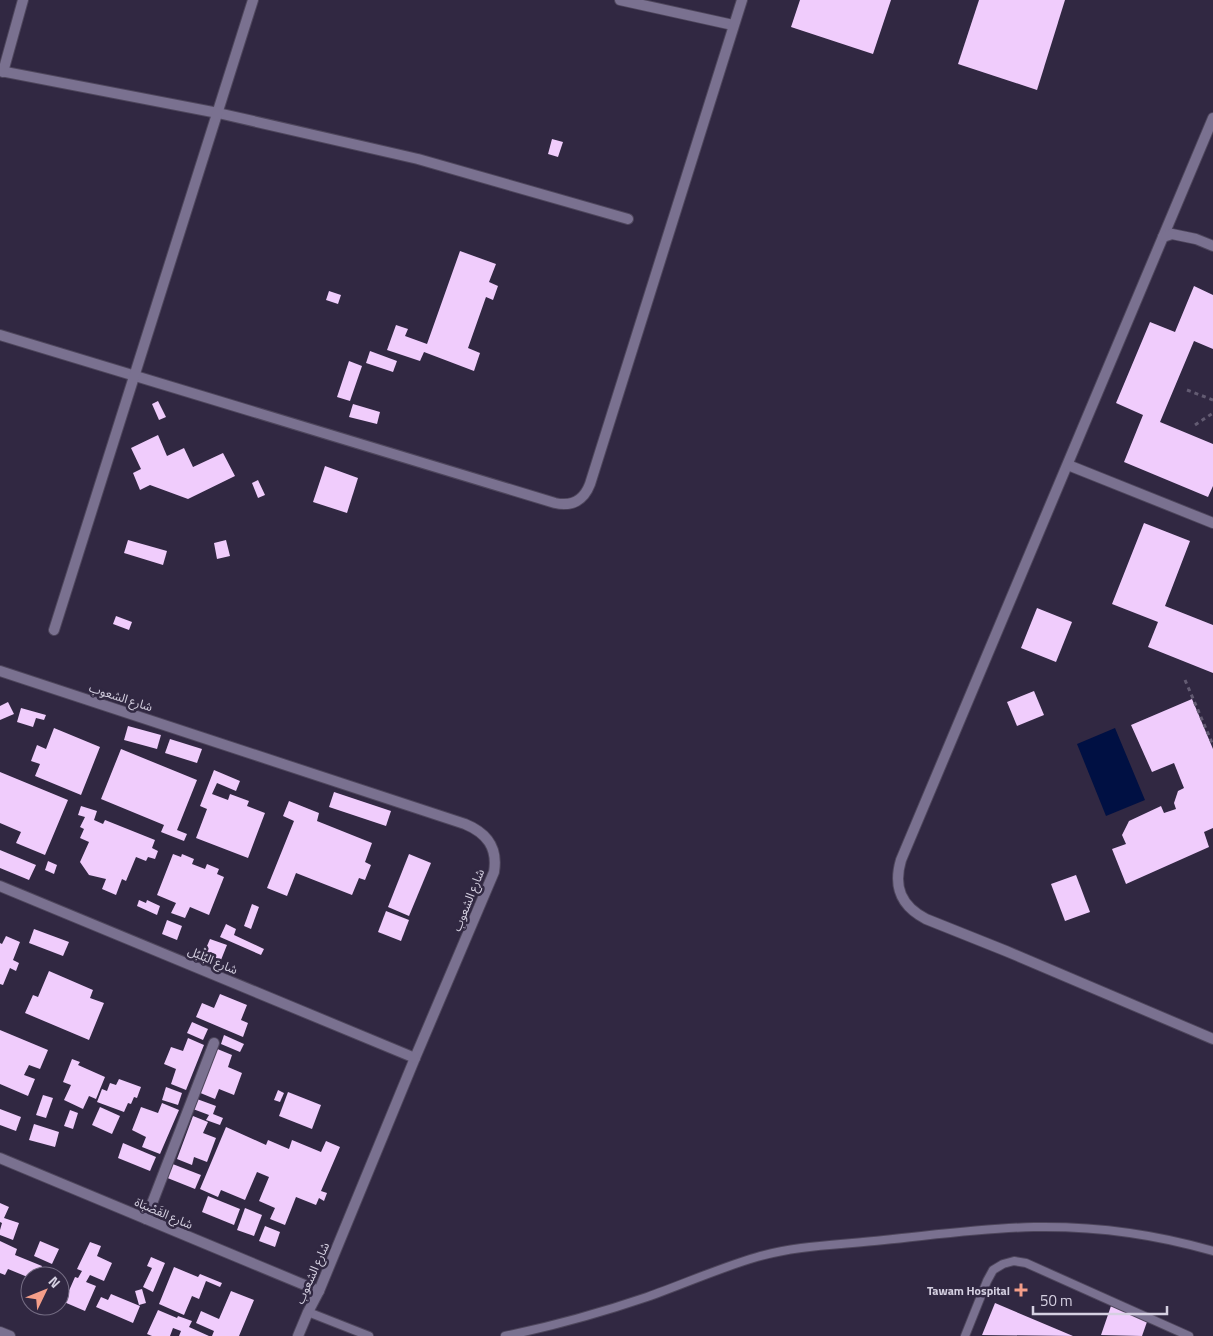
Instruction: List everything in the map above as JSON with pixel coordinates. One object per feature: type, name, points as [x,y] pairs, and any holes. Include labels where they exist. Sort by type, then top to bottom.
[{"type":"street","points":[[23,0],[1,72],[218,113],[418,159],[628,219]]},
{"type":"street","points":[[54,630],[253,0]]},
{"type":"street","points":[[620,0],[733,25]]},
{"type":"street","points":[[0,335],[555,504],[571,504],[578,501],[588,490],[590,484],[742,0]]},
{"type":"street","points":[[1213,118],[901,860],[897,880],[903,900],[909,908],[926,919],[1213,1039]]},
{"type":"street","points":[[1163,237],[1172,234],[1196,239],[1213,246]]},
{"type":"street","points":[[1068,465],[1213,523]]},
{"type":"street","name":"شارع الشعوب","points":[[0,671],[465,824],[476,828],[484,834],[491,844],[496,864],[494,872],[319,1291],[298,1336]]},
{"type":"street","name":"شارع البُلْبُل","points":[[0,886],[415,1058]]},
{"type":"street","points":[[146,1219],[214,1043]]},
{"type":"street","name":"شارع القَصْبَاة","points":[[0,1158],[319,1291]]},
{"type":"street","points":[[0,1332],[10,1336]]},
{"type":"lane","points":[[505,1336],[597,1313],[759,1256],[819,1246],[998,1229],[1070,1228],[1137,1233],[1213,1251]]},
{"type":"lane","points":[[965,1336],[994,1270],[1003,1264],[1014,1261],[1026,1263],[1188,1336]]},
{"type":"lane","points":[[308,1312],[369,1336]]},
{"type":"path","points":[[1187,390],[1213,400]]},
{"type":"path","points":[[1195,425],[1213,413]]},
{"type":"path","points":[[1185,680],[1213,745]]},
{"type":"shaded area","points":[[1115,728],[1145,800],[1106,816],[1077,744]]},
{"type":"building","points":[[800,0],[891,0],[873,54],[791,27]]},
{"type":"building","points":[[979,0],[1065,0],[1037,90],[958,64]]},
{"type":"building","points":[[552,139],[563,142],[558,157],[548,154]]},
{"type":"building","points":[[460,251],[496,264],[489,282],[498,286],[493,300],[486,297],[468,348],[480,353],[474,371],[424,352],[420,361],[387,350],[396,325],[408,329],[405,336],[427,344]]},
{"type":"building","points":[[1194,286],[1213,295],[1213,349],[1194,341],[1160,422],[1213,444],[1213,486],[1208,497],[1124,462],[1143,415],[1116,403],[1150,322],[1175,332]]},
{"type":"building","points":[[329,291],[341,295],[338,304],[326,300]]},
{"type":"building","points":[[370,351],[397,361],[393,372],[366,363]]},
{"type":"building","points":[[349,361],[362,366],[350,401],[337,397]]},
{"type":"building","points":[[158,401],[166,417],[159,420],[152,404]]},
{"type":"building","points":[[353,404],[380,412],[377,424],[349,417]]},
{"type":"building","points":[[158,435],[167,456],[184,448],[193,467],[223,453],[235,476],[188,499],[150,485],[140,490],[133,473],[141,469],[131,448]]},
{"type":"building","points":[[325,466],[358,478],[347,513],[313,502]]},
{"type":"building","points":[[258,480],[265,495],[258,498],[252,483]]},
{"type":"building","points":[[1144,523],[1190,541],[1165,606],[1213,625],[1213,673],[1148,647],[1158,622],[1112,604]]},
{"type":"building","points":[[128,540],[167,551],[163,565],[124,553]]},
{"type":"building","points":[[226,540],[230,556],[217,559],[214,543]]},
{"type":"building","points":[[1037,608],[1072,622],[1056,662],[1021,648]]},
{"type":"building","points":[[116,616],[132,622],[129,630],[113,624]]},
{"type":"building","points":[[1034,691],[1044,715],[1017,726],[1007,702]]},
{"type":"building","points":[[1192,699],[1213,749],[1213,828],[1204,832],[1209,847],[1126,884],[1112,849],[1126,844],[1122,835],[1129,821],[1161,806],[1164,813],[1176,809],[1174,803],[1178,791],[1184,788],[1174,763],[1152,772],[1131,725]]},
{"type":"building","points":[[8,702],[14,714],[0,720],[0,706]]},
{"type":"building","points":[[21,708],[46,715],[44,720],[36,718],[33,727],[17,722]]},
{"type":"building","points":[[128,726],[161,735],[157,749],[124,740]]},
{"type":"building","points":[[54,728],[100,747],[81,795],[35,776],[40,764],[31,761],[37,745],[46,749]]},
{"type":"building","points":[[170,739],[202,749],[197,763],[165,753]]},
{"type":"building","points":[[121,749],[197,780],[177,830],[187,834],[184,841],[161,832],[164,825],[101,799]]},
{"type":"building","points":[[214,770],[240,781],[236,791],[217,783],[212,794],[228,800],[230,794],[249,801],[247,806],[265,813],[248,858],[196,838],[207,809],[200,806]]},
{"type":"building","points":[[0,772],[68,800],[45,855],[16,843],[21,832],[0,823]]},
{"type":"building","points":[[334,792],[391,811],[386,826],[329,807]]},
{"type":"building","points":[[289,801],[319,813],[317,821],[372,843],[365,862],[371,865],[365,880],[359,878],[352,895],[296,873],[287,896],[267,888],[294,821],[283,816]]},
{"type":"building","points":[[81,806],[97,811],[94,820],[103,824],[105,820],[155,840],[152,848],[158,851],[155,859],[148,857],[146,861],[136,857],[126,881],[122,879],[116,895],[102,889],[106,879],[89,875],[80,862],[89,842],[80,838],[84,829],[80,827],[85,817],[78,815]]},
{"type":"building","points":[[0,850],[36,865],[29,880],[0,868]]},
{"type":"building","points":[[173,854],[181,857],[182,854],[194,859],[192,864],[205,869],[207,864],[219,869],[217,874],[224,877],[209,915],[190,907],[185,918],[171,913],[176,903],[157,895]]},
{"type":"building","points":[[409,854],[431,863],[409,916],[388,907]]},
{"type":"building","points":[[48,861],[57,865],[54,874],[45,870]]},
{"type":"building","points":[[1076,875],[1090,912],[1065,921],[1051,884]]},
{"type":"building","points":[[139,900],[146,903],[147,900],[160,906],[157,915],[137,906]]},
{"type":"building","points":[[252,904],[259,907],[251,929],[244,926]]},
{"type":"building","points":[[386,911],[409,920],[401,941],[378,932]]},
{"type":"building","points":[[167,920],[182,926],[177,940],[162,934]]},
{"type":"building","points":[[226,924],[236,929],[234,935],[264,949],[261,955],[220,937]]},
{"type":"building","points":[[34,929],[69,942],[63,956],[29,943]]},
{"type":"building","points":[[6,936],[20,942],[13,960],[19,963],[16,971],[10,968],[3,985],[0,984],[0,943],[2,944]]},
{"type":"building","points":[[210,939],[227,945],[221,960],[204,953]]},
{"type":"building","points":[[49,971],[93,990],[90,998],[104,1003],[89,1040],[25,1013],[33,995],[38,997]]},
{"type":"building","points":[[220,994],[247,1005],[241,1020],[248,1023],[243,1037],[196,1017],[202,1003],[214,1008]]},
{"type":"building","points":[[192,1022],[208,1029],[203,1040],[187,1033]]},
{"type":"building","points":[[0,1030],[48,1050],[40,1069],[29,1065],[24,1075],[35,1079],[28,1096],[0,1084]]},
{"type":"building","points":[[224,1035],[244,1044],[240,1052],[221,1044]]},
{"type":"building","points":[[188,1038],[204,1045],[186,1090],[171,1084],[176,1069],[164,1064],[171,1047],[183,1051]]},
{"type":"building","points":[[215,1048],[232,1055],[228,1067],[242,1073],[234,1095],[219,1089],[215,1099],[198,1092]]},
{"type":"building","points":[[72,1059],[80,1062],[78,1065],[105,1077],[96,1099],[89,1096],[83,1109],[64,1100],[71,1085],[63,1082]]},
{"type":"building","points":[[119,1079],[141,1087],[137,1098],[134,1097],[131,1104],[128,1103],[124,1112],[97,1102],[102,1089],[107,1091],[110,1083],[116,1085]]},
{"type":"building","points":[[166,1087],[182,1093],[178,1105],[162,1100]]},
{"type":"building","points":[[278,1090],[284,1093],[280,1102],[274,1100]]},
{"type":"building","points":[[288,1092],[321,1105],[312,1129],[279,1116]]},
{"type":"building","points":[[43,1095],[53,1098],[46,1118],[36,1115]]},
{"type":"building","points":[[197,1099],[216,1106],[213,1114],[223,1118],[220,1125],[206,1120],[209,1115],[193,1109]]},
{"type":"building","points":[[162,1103],[179,1110],[160,1154],[142,1147],[146,1137],[132,1130],[141,1107],[158,1113]]},
{"type":"building","points":[[100,1107],[120,1116],[112,1134],[92,1125]]},
{"type":"building","points":[[0,1109],[21,1117],[16,1131],[0,1125]]},
{"type":"building","points":[[70,1110],[78,1113],[73,1129],[64,1126]]},
{"type":"building","points":[[193,1116],[208,1122],[203,1133],[216,1138],[207,1162],[194,1157],[192,1165],[177,1159]]},
{"type":"building","points":[[34,1124],[59,1132],[55,1147],[29,1140]]},
{"type":"building","points":[[226,1127],[266,1145],[268,1140],[289,1149],[292,1140],[321,1152],[326,1141],[340,1147],[321,1191],[327,1193],[324,1201],[319,1198],[316,1205],[296,1197],[285,1225],[270,1219],[275,1208],[259,1201],[269,1177],[257,1172],[245,1200],[221,1190],[218,1197],[200,1189]]},
{"type":"building","points":[[123,1143],[156,1157],[150,1171],[118,1158]]},
{"type":"building","points":[[170,1163],[201,1175],[195,1189],[165,1177]]},
{"type":"building","points":[[208,1196],[240,1209],[234,1225],[202,1212]]},
{"type":"building","points":[[0,1203],[9,1207],[4,1218],[19,1223],[13,1240],[0,1235],[2,1223],[0,1222]]},
{"type":"building","points":[[245,1208],[262,1215],[254,1236],[237,1230]]},
{"type":"building","points":[[265,1226],[280,1232],[275,1247],[259,1241]]},
{"type":"building","points":[[0,1241],[17,1249],[15,1255],[42,1266],[20,1266],[20,1274],[8,1269],[5,1275],[0,1273]]},
{"type":"building","points":[[40,1241],[59,1249],[52,1264],[34,1256]]},
{"type":"building","points":[[90,1242],[101,1246],[97,1256],[112,1263],[104,1281],[90,1275],[86,1282],[96,1286],[85,1311],[70,1305],[70,1288],[75,1277],[78,1278],[82,1271],[77,1269]]},
{"type":"building","points":[[151,1257],[165,1263],[153,1292],[143,1287],[152,1268],[147,1266]]},
{"type":"building","points":[[174,1267],[198,1277],[200,1274],[222,1283],[220,1287],[206,1281],[199,1299],[192,1296],[184,1315],[159,1304]]},
{"type":"building","points":[[142,1289],[146,1303],[139,1305],[135,1291]]},
{"type":"building","points":[[231,1291],[254,1300],[239,1336],[212,1336],[214,1331],[196,1323],[201,1311],[219,1319]]},
{"type":"building","points":[[111,1294],[140,1306],[133,1323],[96,1307],[101,1297],[108,1300]]},
{"type":"building","points":[[995,1303],[1073,1336],[982,1335]]},
{"type":"building","points":[[1111,1306],[1148,1319],[1142,1336],[1101,1335]]},
{"type":"building","points":[[158,1310],[177,1318],[178,1316],[192,1321],[189,1327],[209,1336],[179,1336],[181,1331],[173,1328],[170,1336],[152,1336],[147,1334]]},
{"type":"place","name":"Tawam Hospital","points":[[1021,1290]]}]
